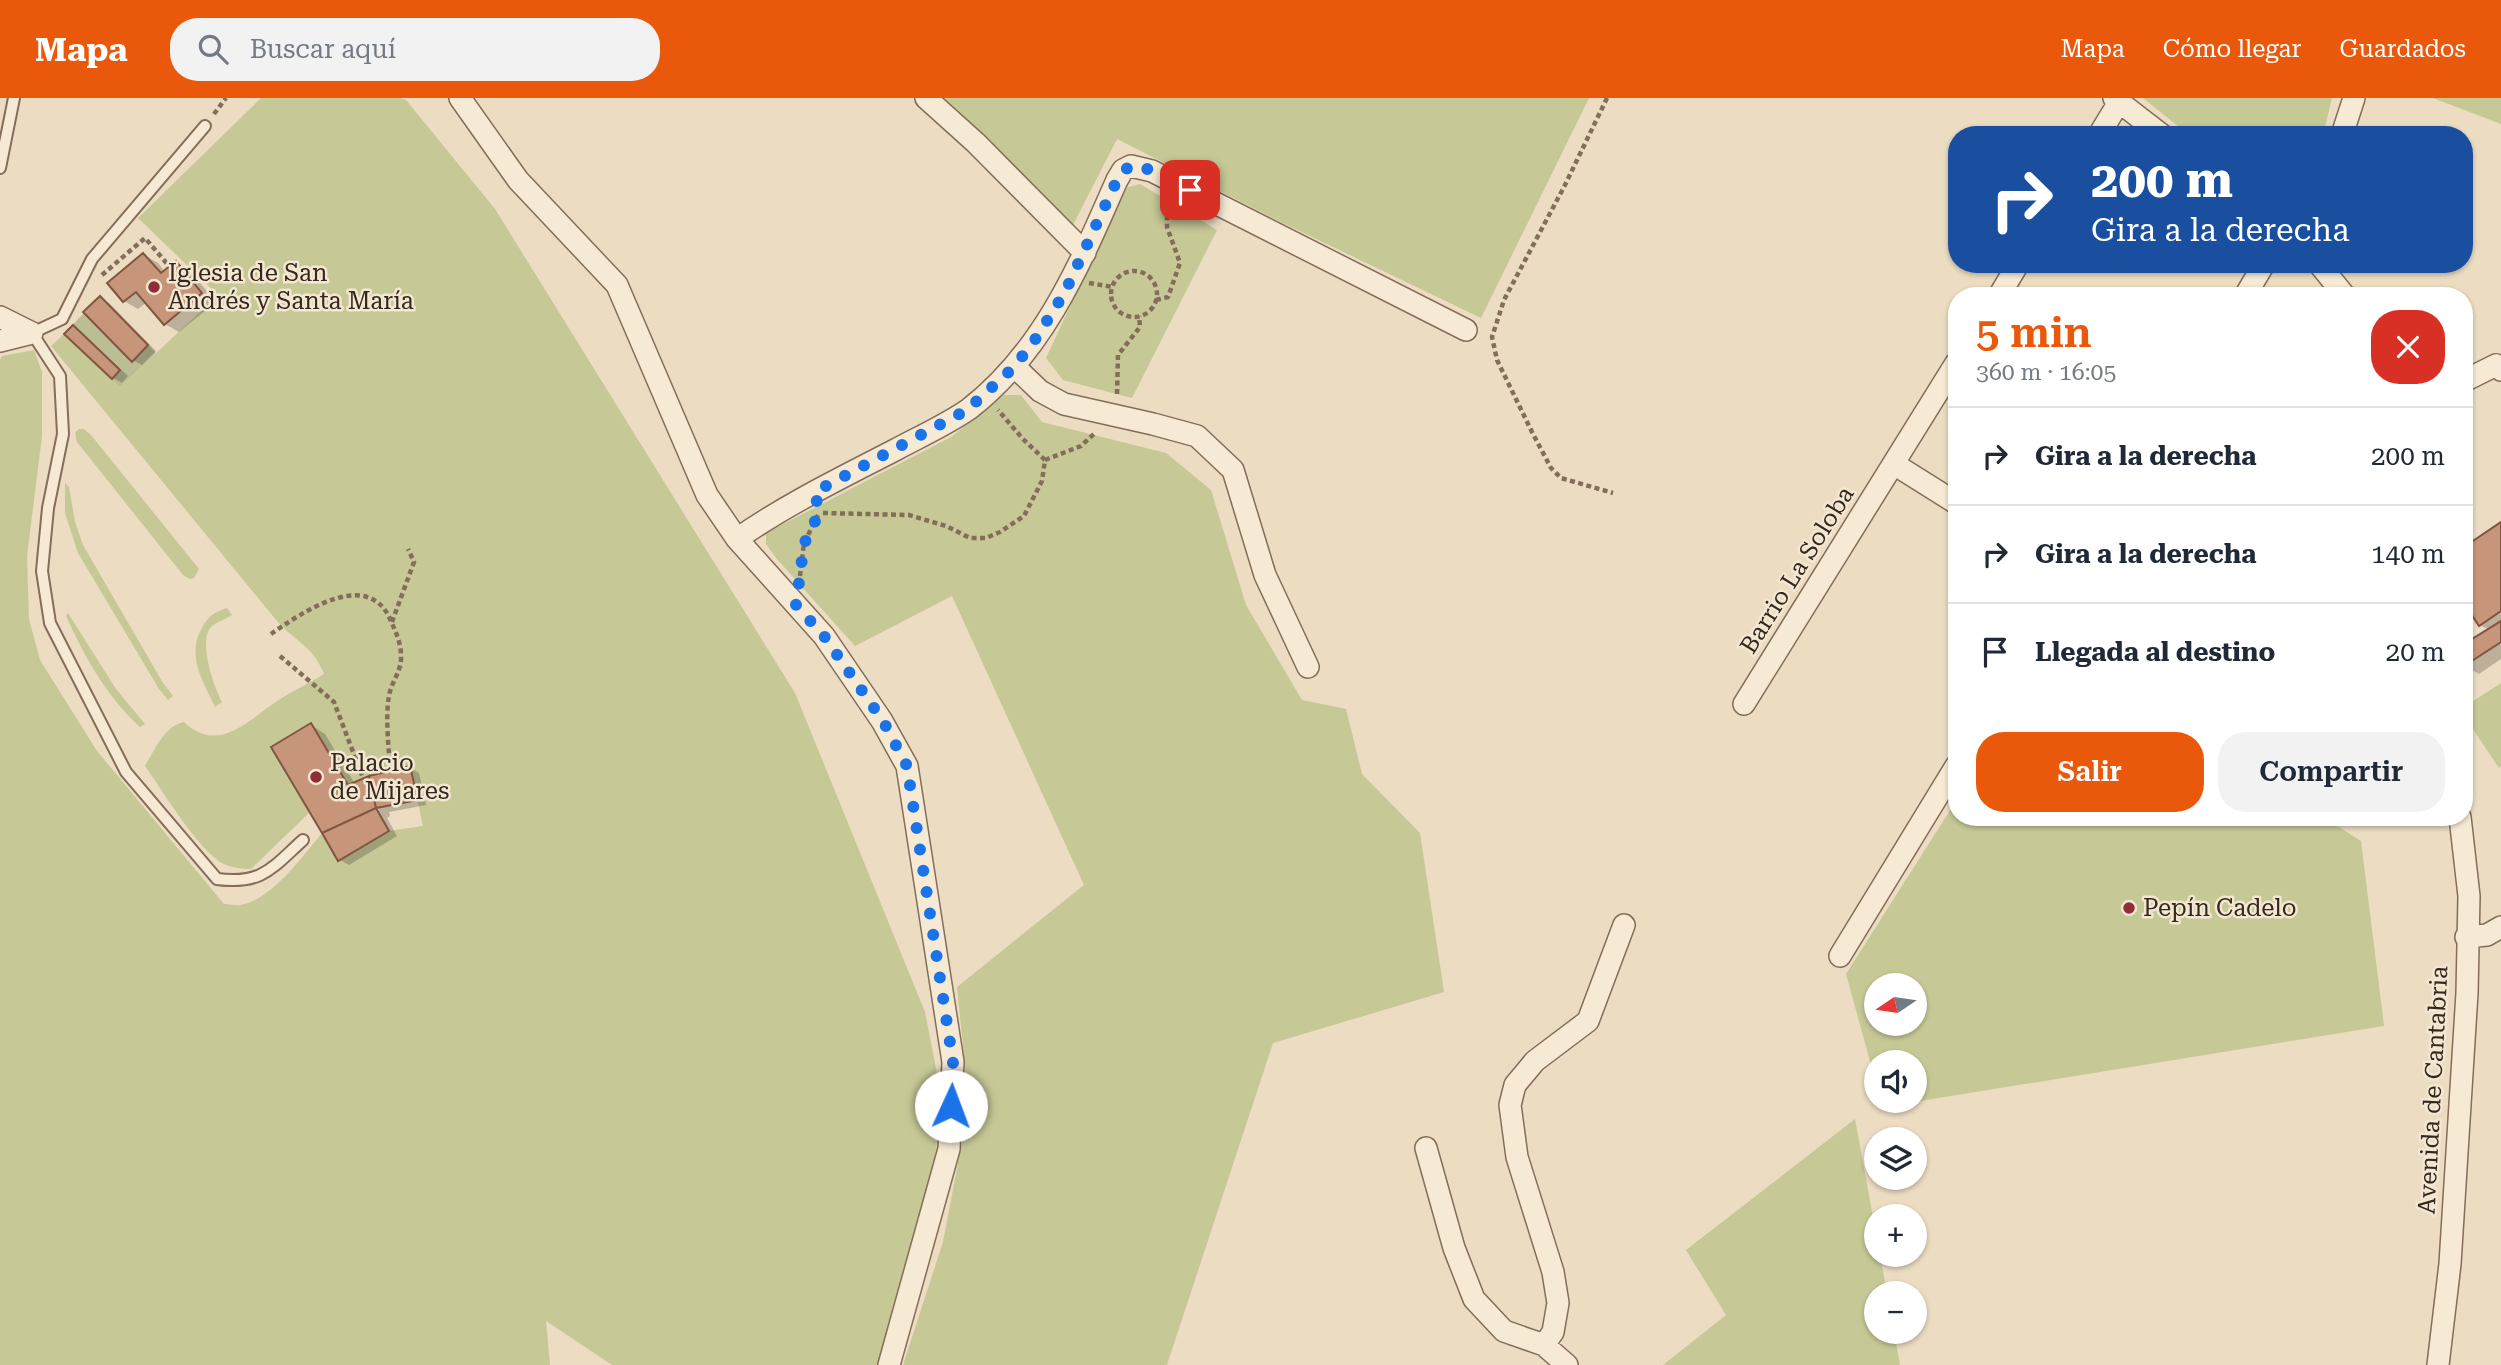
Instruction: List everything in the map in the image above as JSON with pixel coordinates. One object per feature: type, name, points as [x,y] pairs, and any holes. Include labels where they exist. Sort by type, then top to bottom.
[{"type":"street","points":[[460,98],[518,180],[617,285],[706,495],[737,539],[824,636],[883,721],[907,766],[953,1062],[949,1149],[889,1365]]},
{"type":"street","points":[[926,98],[976,143],[1085,253]]},
{"type":"street","points":[[2345,126],[2354,98]]},
{"type":"street","points":[[2104,126],[2117,100],[2150,126]]},
{"type":"street","points":[[737,539],[773,514],[932,431],[967,410],[987,393],[1014,367],[1052,314],[1085,253],[1124,170],[1129,167],[1137,165],[1167,178],[1466,330]]},
{"type":"street","points":[[2326,273],[2338,287]]},
{"type":"street","points":[[0,317],[32,333]]},
{"type":"street","points":[[0,341],[32,333]]},
{"type":"street","points":[[2473,376],[2496,365],[2501,370]]},
{"type":"street","points":[[1014,367],[1040,391],[1064,404],[1196,436],[1233,470],[1265,575],[1308,667]]},
{"type":"street","name":"Barrio La Soloba","points":[[1744,704],[1948,376]]},
{"type":"street","points":[[1894,464],[1948,498]]},
{"type":"street","points":[[1840,956],[1948,779]]},
{"type":"street","name":"Avenida de Cantabria","points":[[2438,1365],[2451,1251],[2467,993],[2466,937],[2469,896],[2461,826]]},
{"type":"street","points":[[1544,1345],[1553,1332],[1558,1303],[1553,1272],[1517,1157],[1510,1105],[1515,1085],[1535,1061],[1588,1021],[1624,925]]},
{"type":"street","points":[[2466,937],[2487,935],[2501,927]]},
{"type":"street","points":[[1426,1148],[1454,1248],[1474,1299],[1504,1331],[1544,1345],[1567,1365]]},
{"type":"lane","points":[[0,168],[14,98]]},
{"type":"lane","points":[[205,126],[92,259],[62,318],[32,333],[60,376],[63,434],[48,508],[42,572],[50,623],[126,772],[217,879],[238,882],[259,877],[303,840]]},
{"type":"path","points":[[1607,98],[1565,185],[1504,300],[1492,337],[1497,360],[1555,474],[1612,493]]},
{"type":"path","points":[[1157,300],[1156,285],[1151,278],[1137,271],[1122,275],[1113,287],[1113,303],[1131,317],[1146,314],[1157,300],[1168,297],[1180,263],[1167,227],[1167,178]]},
{"type":"path","points":[[97,282],[145,238],[169,266]]},
{"type":"path","points":[[796,605],[804,544],[819,513],[909,515],[946,526],[970,538],[986,538],[1024,516],[1042,481],[1045,460],[1023,439],[987,393]]},
{"type":"path","points":[[392,622],[414,562],[408,549]]},
{"type":"path","points":[[271,634],[295,617],[335,597],[357,596],[377,601],[387,612],[399,640],[401,662],[389,695],[390,771]]},
{"type":"path","points":[[280,656],[334,702],[363,779]]},
{"type":"green space","points":[[261,98],[406,100],[495,209],[795,693],[925,1012],[943,1104],[932,1175],[877,1365],[612,1365],[546,1321],[550,1365],[0,1365],[2,356],[34,350],[42,372],[42,436],[27,556],[29,619],[40,660],[97,751],[224,904],[241,905],[264,895],[286,876],[322,833],[339,861],[389,831],[423,826],[410,766],[369,776],[348,785],[311,724],[271,747],[310,812],[251,869],[224,864],[193,834],[145,766],[166,733],[184,722],[196,731],[208,735],[232,732],[324,674],[315,656],[277,621],[51,346],[64,334],[120,387],[218,295],[138,218]]},
{"type":"green space","points":[[941,98],[1589,98],[1481,318],[1283,223],[1117,139],[1072,227]]},
{"type":"green space","points":[[2143,98],[2332,98],[2325,126],[2178,126]]},
{"type":"green space","points":[[2433,98],[2501,98],[2501,124]]},
{"type":"green space","points":[[1140,184],[1217,230],[1132,398],[1063,380],[1046,358],[1125,188]]},
{"type":"green space","points":[[100,296],[156,353],[120,387],[64,334]]},
{"type":"green space","points":[[1004,395],[1021,395],[1042,422],[1166,453],[1211,490],[1246,605],[1302,700],[1346,709],[1362,774],[1420,833],[1444,992],[1273,1043],[1167,1365],[903,1365],[943,1242],[969,1105],[957,987],[1084,885],[952,596],[855,646],[776,558],[766,544],[766,533],[951,437]]},
{"type":"green space","points":[[84,429],[91,435],[199,569],[194,578],[183,575],[77,442],[75,433]]},
{"type":"green space","points":[[65,483],[69,487],[75,522],[83,545],[173,696],[168,700],[78,553],[65,513]]},
{"type":"green space","points":[[227,608],[232,615],[212,626],[206,642],[211,675],[222,702],[215,707],[198,668],[197,638],[207,620]]},
{"type":"green space","points":[[68,613],[116,689],[145,724],[140,727],[128,715],[97,675],[66,616]]},
{"type":"green space","points":[[2501,683],[2499,768],[2473,729],[2473,701]]},
{"type":"green space","name":"Pepín Cadelo","points":[[1948,814],[1948,826],[2337,826],[2361,841],[2384,1026],[1927,1100],[1927,1050],[1867,1050],[1846,974]]},
{"type":"green space","points":[[1855,1119],[1864,1168],[1864,1190],[1868,1190],[1871,1204],[1864,1204],[1864,1267],[1882,1267],[1885,1281],[1864,1281],[1864,1344],[1896,1344],[1900,1365],[1663,1365],[1726,1315],[1686,1250]]},
{"type":"building","name":"Iglesia de San Andrés y Santa María","points":[[143,253],[161,273],[176,261],[202,293],[164,325],[136,292],[123,302],[107,283]]},
{"type":"building","points":[[100,296],[148,345],[132,362],[83,312]]},
{"type":"building","points":[[73,325],[120,370],[112,379],[64,334]]},
{"type":"building","points":[[2501,522],[2501,611],[2479,626],[2473,617],[2473,541]]},
{"type":"building","points":[[2501,621],[2501,642],[2473,660],[2473,638]]},
{"type":"building","name":"Palacio de Mijares","points":[[311,723],[348,785],[369,776],[376,808],[322,833],[271,747]]},
{"type":"building","points":[[410,766],[418,800],[376,808],[369,776]]},
{"type":"building","points":[[376,808],[389,831],[338,861],[322,833]]},
{"type":"place","name":"Iglesia de San Andrés y Santa María","points":[[154,287]]},
{"type":"place","name":"Palacio de Mijares","points":[[316,777]]},
{"type":"place","name":"Pepín Cadelo","points":[[2129,908]]},
{"type":"route","points":[[951,1106],[953,1062],[907,766],[883,721],[824,636],[796,605],[804,544],[819,513],[815,492],[967,410],[1014,367],[1037,337],[1065,292],[1117,180],[1126,168],[1141,166],[1190,190]]}]
